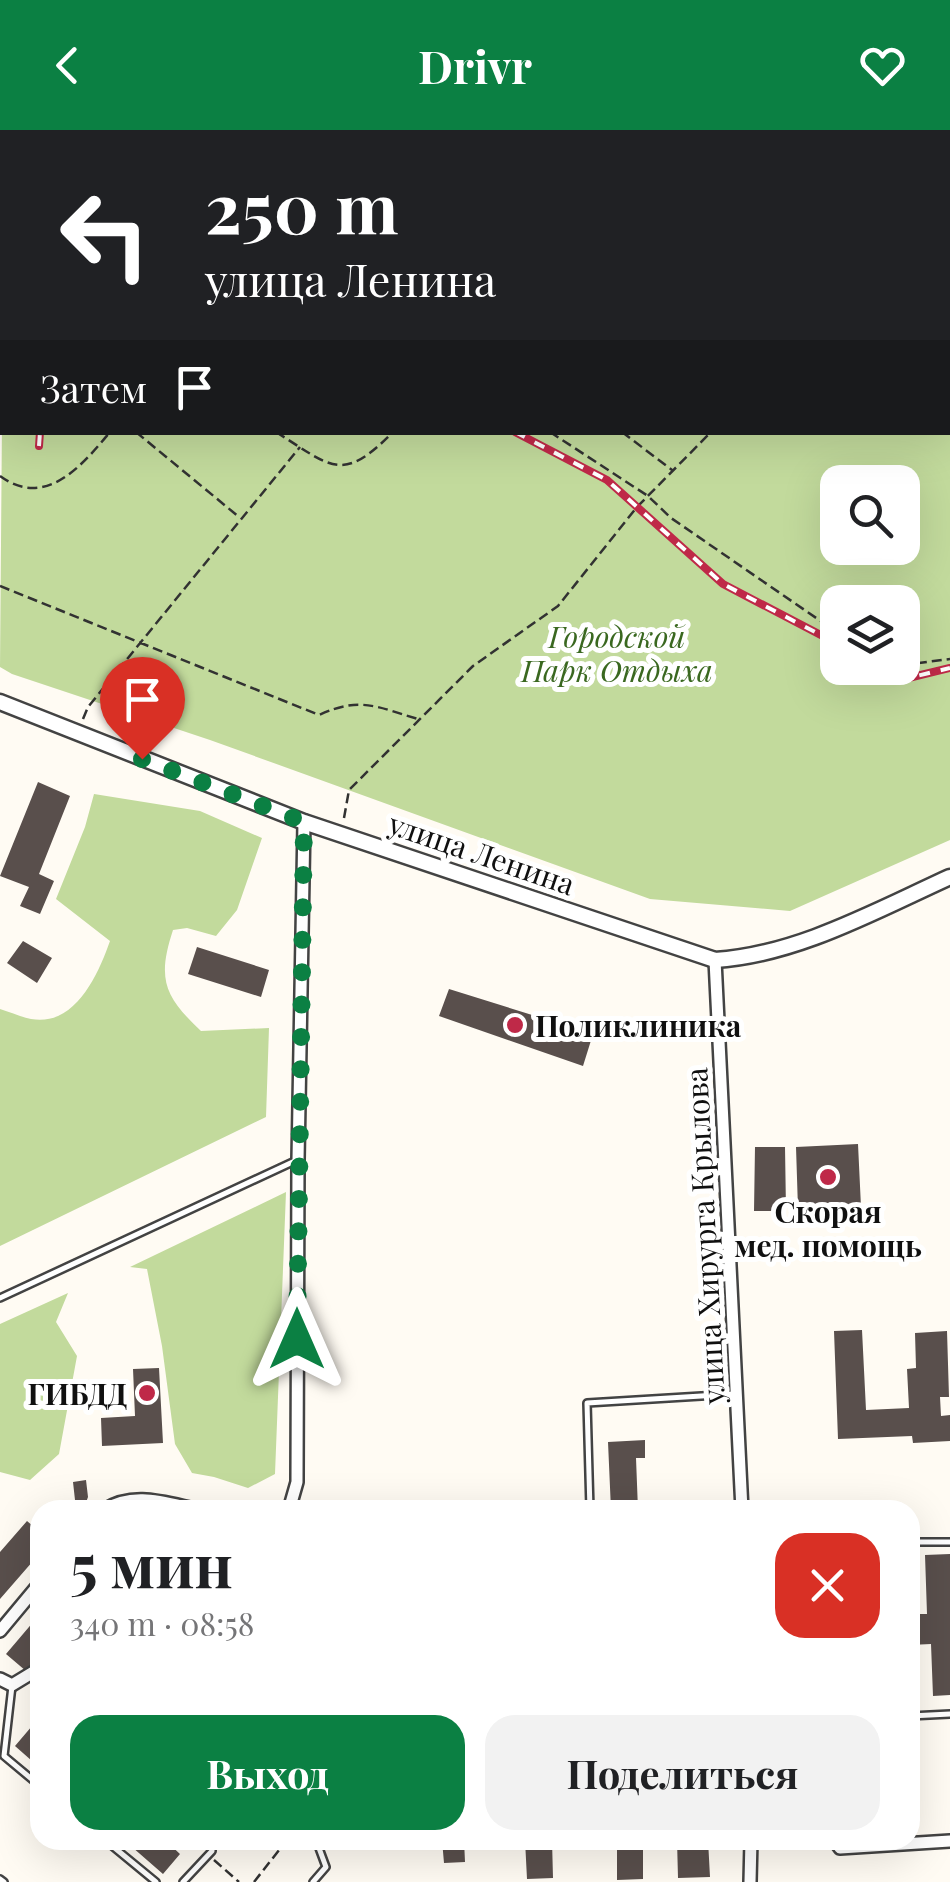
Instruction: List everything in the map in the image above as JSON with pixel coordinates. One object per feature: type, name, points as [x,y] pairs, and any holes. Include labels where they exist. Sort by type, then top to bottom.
[{"type":"street","name":"улица Ленина","points":[[0,702],[304,822],[715,960],[776,948],[837,928],[950,878]]},
{"type":"street","points":[[293,1500],[304,822]]},
{"type":"street","name":"улица Хирурга Крылова","points":[[715,960],[741,1500]]},
{"type":"street","points":[[119,1500],[151,1500]]},
{"type":"street","points":[[0,1631],[30,1595]]},
{"type":"street","points":[[6,1682],[30,1672]]},
{"type":"street","points":[[920,1842],[949,1840]]},
{"type":"street","points":[[750,1882],[751,1850]]},
{"type":"lane","points":[[0,1298],[298,1160]]},
{"type":"lane","points":[[590,1500],[587,1403],[736,1394]]},
{"type":"lane","points":[[920,1542],[950,1542]]},
{"type":"lane","points":[[6,1682],[2,1758],[30,1779]]},
{"type":"lane","points":[[920,1716],[950,1714]]},
{"type":"lane","points":[[117,1850],[156,1882]]},
{"type":"lane","points":[[313,1882],[326,1867],[320,1850]]},
{"type":"lane","points":[[183,1882],[212,1851]]},
{"type":"path","points":[[0,476],[23,490],[54,486],[107,435]]},
{"type":"path","points":[[140,435],[241,518]]},
{"type":"path","points":[[281,435],[328,463],[351,467],[368,459],[390,435]]},
{"type":"path","points":[[555,435],[648,496],[671,518],[820,621]]},
{"type":"path","points":[[626,435],[673,471]]},
{"type":"path","points":[[341,834],[349,790],[473,666],[558,606],[648,496],[709,435]]},
{"type":"path","points":[[77,733],[88,707],[300,447]]},
{"type":"path","points":[[0,586],[319,715],[344,704],[374,706],[420,719]]},
{"type":"path","points":[[920,662],[950,659]]},
{"type":"path","points":[[254,1882],[279,1850]]},
{"type":"path","points":[[212,1851],[214,1861],[239,1882]]},
{"type":"green space","name":"Городской Парк Отдыха","points":[[2,435],[950,435],[950,840],[790,911],[650,899],[210,740],[0,667]]},
{"type":"green space","points":[[94,794],[200,811],[262,838],[237,910],[216,936],[187,928],[173,930],[165,974],[172,997],[201,1031],[269,1028],[266,1117],[0,1246],[0,1009],[31,1019],[60,1015],[82,996],[99,969],[110,941],[56,899]]},
{"type":"green space","points":[[286,1192],[275,1474],[248,1488],[192,1473],[175,1444],[147,1269],[130,1267]]},
{"type":"green space","points":[[68,1293],[56,1322],[77,1356],[59,1454],[30,1480],[0,1472],[0,1324]]},
{"type":"building","points":[[38,782],[70,796],[39,874],[54,881],[40,914],[20,906],[29,887],[0,876]]},
{"type":"building","points":[[23,941],[52,958],[37,983],[7,963]]},
{"type":"building","points":[[197,947],[269,970],[261,997],[188,974]]},
{"type":"building","name":"Поликлиника","points":[[449,989],[593,1034],[583,1066],[439,1016]]},
{"type":"building","name":"Скорая мед. помощь","points":[[858,1144],[861,1207],[798,1209],[796,1147]]},
{"type":"building","points":[[755,1147],[785,1147],[786,1211],[754,1211]]},
{"type":"building","points":[[862,1330],[866,1410],[909,1408],[907,1369],[916,1368],[915,1333],[947,1331],[949,1397],[940,1397],[941,1416],[950,1415],[950,1441],[913,1443],[912,1436],[838,1439],[834,1331]]},
{"type":"building","name":"ГИБДД","points":[[159,1368],[163,1443],[102,1446],[101,1418],[135,1416],[133,1369]]},
{"type":"building","points":[[645,1440],[645,1458],[636,1458],[638,1500],[611,1500],[608,1442]]},
{"type":"building","points":[[86,1480],[87,1500],[75,1500],[73,1482]]},
{"type":"building","points":[[27,1521],[30,1524],[30,1564],[0,1599],[0,1552]]},
{"type":"building","points":[[950,1554],[950,1695],[933,1696],[931,1644],[920,1645],[920,1614],[927,1614],[925,1555]]},
{"type":"building","points":[[30,1626],[30,1666],[26,1671],[6,1654]]},
{"type":"building","points":[[30,1728],[30,1759],[15,1746]]},
{"type":"building","points":[[135,1850],[176,1850],[180,1854],[163,1874]]},
{"type":"building","points":[[443,1850],[464,1850],[465,1862],[444,1863]]},
{"type":"building","points":[[526,1850],[552,1850],[553,1878],[527,1879]]},
{"type":"building","points":[[617,1850],[643,1850],[643,1879],[617,1880]]},
{"type":"building","points":[[677,1850],[709,1850],[710,1877],[678,1878]]},
{"type":"railway","points":[[39,446],[40,435]]},
{"type":"railway","points":[[521,435],[607,480],[723,584],[820,635]]},
{"type":"railway","points":[[920,675],[950,668]]},
{"type":"place","name":"Поликлиника","points":[[515,1025]]},
{"type":"place","name":"Скорая мед. помощь","points":[[828,1177]]},
{"type":"place","name":"ГИБДД","points":[[147,1393]]},
{"type":"route","points":[[142,759],[304,822],[297,1339]]}]
